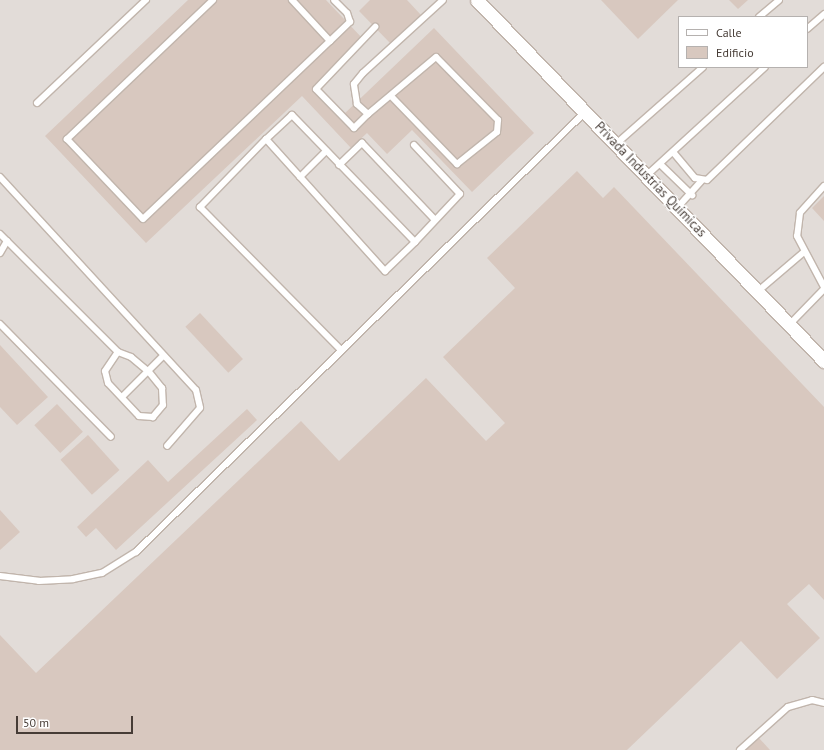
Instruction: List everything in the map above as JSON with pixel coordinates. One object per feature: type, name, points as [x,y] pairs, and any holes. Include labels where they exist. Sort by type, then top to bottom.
[{"type":"street","name":"Privada Industrias Químicas","points":[[477,0],[824,361]]},
{"type":"lane","points":[[37,103],[146,0]]},
{"type":"lane","points":[[213,0],[67,139],[143,219],[350,22],[347,13],[334,0]]},
{"type":"lane","points":[[292,0],[330,41]]},
{"type":"lane","points":[[368,114],[357,104],[354,84],[443,0]]},
{"type":"lane","points":[[760,16],[779,0]]},
{"type":"lane","points":[[808,28],[824,14]]},
{"type":"lane","points":[[375,27],[316,89],[354,128],[368,114],[391,96],[427,61],[436,57],[498,120],[499,126],[497,132],[456,164],[391,96]]},
{"type":"lane","points":[[677,208],[692,195],[701,181],[718,172],[824,67]]},
{"type":"lane","points":[[616,144],[702,68]]},
{"type":"lane","points":[[646,176],[764,68]]},
{"type":"lane","points":[[0,576],[39,580],[73,579],[117,566],[342,350],[584,112]]},
{"type":"lane","points":[[342,350],[200,208],[266,139],[292,115],[415,242]]},
{"type":"lane","points":[[266,139],[385,272],[415,242],[434,219],[460,194],[414,145]]},
{"type":"lane","points":[[339,165],[362,143],[434,219]]},
{"type":"lane","points":[[300,177],[326,151]]},
{"type":"lane","points":[[673,152],[701,181]]},
{"type":"lane","points":[[660,164],[692,195]]},
{"type":"lane","points":[[0,177],[163,356],[196,390],[200,408],[167,446]]},
{"type":"lane","points":[[789,325],[824,288],[797,236],[800,214],[824,186]]},
{"type":"lane","points":[[0,234],[118,352],[131,357],[149,372],[162,388],[163,405],[153,417],[139,416],[123,396],[108,383],[105,371],[118,352]]},
{"type":"lane","points":[[0,253],[7,241]]},
{"type":"lane","points":[[757,292],[804,252]]},
{"type":"lane","points":[[0,324],[111,437]]},
{"type":"lane","points":[[123,396],[149,372],[163,356]]},
{"type":"lane","points":[[740,750],[788,707],[812,700],[824,703]]},
{"type":"shaded area","points":[[0,0],[824,0],[824,750],[0,750]]},
{"type":"building","points":[[188,0],[326,0],[363,39],[314,85],[343,115],[434,28],[534,133],[472,192],[412,130],[387,154],[367,133],[351,148],[302,96],[146,243],[45,136]]},
{"type":"building","points":[[370,0],[407,0],[421,15],[391,44],[359,11]]},
{"type":"building","points":[[601,0],[678,0],[638,39]]},
{"type":"building","points":[[729,0],[748,0],[738,9]]},
{"type":"building","points":[[577,171],[603,198],[614,187],[824,407],[824,600],[809,584],[787,604],[820,638],[777,679],[741,641],[627,750],[0,750],[0,635],[36,673],[301,421],[339,461],[426,378],[486,441],[505,423],[443,357],[515,288],[487,258]]},
{"type":"building","points":[[824,196],[824,221],[812,208]]},
{"type":"building","points":[[200,313],[243,359],[228,373],[185,327]]},
{"type":"building","points":[[0,345],[48,397],[17,425],[0,407]]},
{"type":"building","points":[[57,404],[83,432],[60,453],[34,425]]},
{"type":"building","points":[[247,409],[257,420],[116,550],[96,528],[86,537],[77,527],[148,460],[168,482]]},
{"type":"building","points":[[88,435],[119,470],[92,495],[61,460]]},
{"type":"building","points":[[0,510],[20,532],[0,550]]},
{"type":"building","points":[[758,737],[770,750],[745,750]]}]
